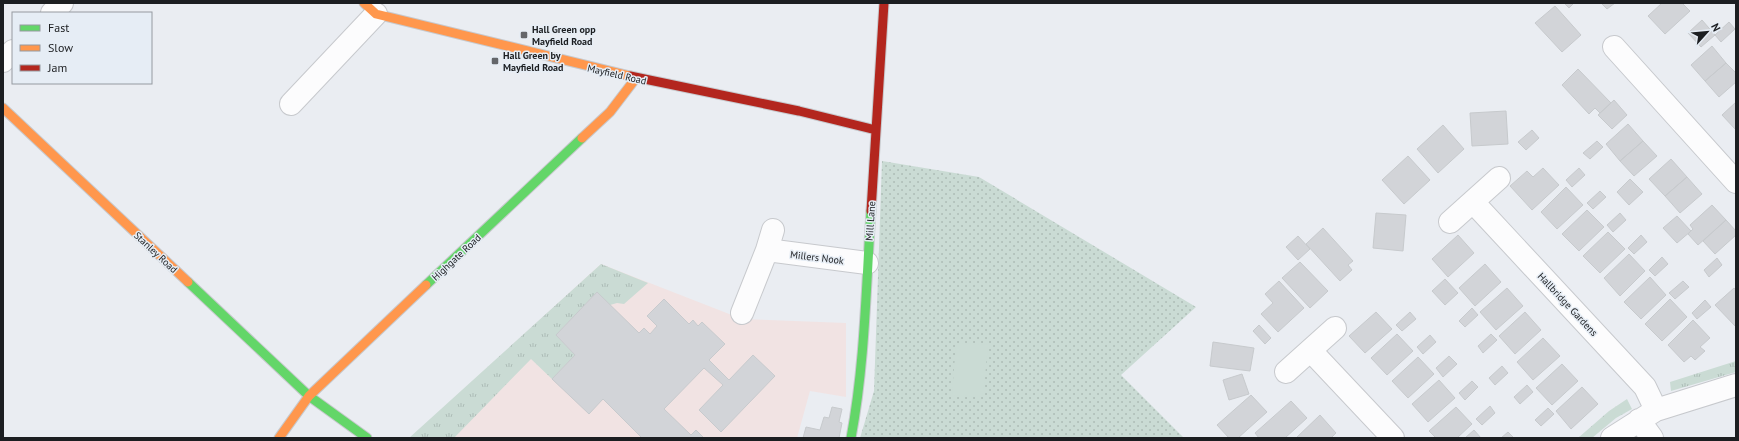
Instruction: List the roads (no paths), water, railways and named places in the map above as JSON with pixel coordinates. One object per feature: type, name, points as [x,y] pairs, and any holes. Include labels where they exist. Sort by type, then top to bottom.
[{"type":"street","points":[[53,12],[62,3]]},
{"type":"street","name":"Mill Lane","points":[[851,438],[858,390],[884,3]]},
{"type":"street","points":[[291,104],[362,31],[370,8]]},
{"type":"street","name":"Mayfield Road","points":[[370,8],[636,78],[799,111],[876,130]]},
{"type":"street","points":[[1614,47],[1736,182]]},
{"type":"street","points":[[3,61],[12,52]]},
{"type":"street","name":"Highgate Road","points":[[279,438],[309,396],[610,112],[636,78]]},
{"type":"street","name":"Stanley Road","points":[[3,108],[309,396],[367,438]]},
{"type":"street","points":[[1450,222],[1499,178]]},
{"type":"street","name":"Hallbridge Gardens","points":[[1473,202],[1645,387],[1652,438]]},
{"type":"street","name":"Millers Nook","points":[[742,313],[770,240],[867,263]]},
{"type":"street","points":[[1286,372],[1336,328]]},
{"type":"street","points":[[1311,350],[1393,438]]},
{"type":"street","points":[[1612,438],[1648,415],[1736,385]]},
{"type":"place","name":"Hall Green opp Mayfield Road","points":[[524,35]]},
{"type":"place","name":"Hall Green by Mayfield Road","points":[[495,61]]}]
